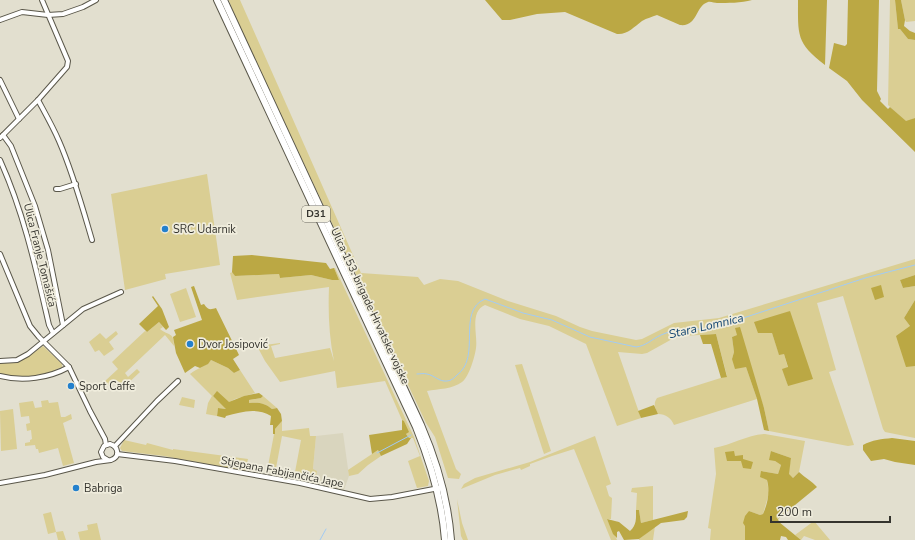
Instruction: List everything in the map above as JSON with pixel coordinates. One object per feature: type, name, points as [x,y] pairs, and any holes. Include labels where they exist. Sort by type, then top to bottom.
[{"type":"main road","name":"Ulica 153. brigade Hrvatske vojske","points":[[217,0],[416,427],[440,488],[445,540]]},
{"type":"main road","name":"Ulica 153. brigade Hrvatske vojske","points":[[224,0],[431,448],[440,488],[450,521],[451,540]]},
{"type":"street","points":[[42,0],[68,61],[67,67],[38,100],[2,137],[12,146],[35,206],[48,250],[63,325]]},
{"type":"street","points":[[0,20],[22,12],[48,15],[63,14],[96,0]]},
{"type":"street","points":[[0,80],[19,119]]},
{"type":"street","points":[[38,100],[58,139],[76,184],[92,240]]},
{"type":"street","name":"Ulica Franje Tomašića","points":[[0,160],[13,190],[29,239],[48,326],[53,333]]},
{"type":"street","points":[[56,189],[76,184]]},
{"type":"street","points":[[0,254],[30,326],[69,367],[86,403],[106,439],[106,445]]},
{"type":"street","points":[[0,361],[12,361],[21,358],[33,351],[83,308],[121,292]]},
{"type":"street","points":[[0,376],[21,380],[57,372],[69,367]]},
{"type":"street","points":[[115,446],[178,381]]},
{"type":"street","points":[[89,463],[97,458],[102,448],[106,445],[110,444],[115,446]]},
{"type":"street","points":[[0,483],[45,475],[89,463],[114,459],[117,454],[115,446]]},
{"type":"street","points":[[101,452],[103,457],[108,460]]},
{"type":"street","name":"Stjepana Fabijančića Jape","points":[[117,454],[175,461],[300,483],[370,499],[392,497],[440,488]]},
{"type":"shaded area","points":[[229,0],[240,0],[361,273],[418,277],[424,285],[440,279],[458,281],[508,301],[556,316],[592,331],[636,340],[642,339],[674,323],[719,318],[915,259],[915,275],[900,280],[903,288],[915,286],[915,300],[904,318],[910,326],[906,366],[915,366],[915,438],[885,432],[883,429],[843,296],[817,303],[836,370],[829,372],[854,445],[848,446],[769,431],[764,408],[737,335],[732,337],[734,352],[732,359],[746,367],[757,399],[674,425],[668,417],[658,414],[655,406],[657,398],[727,376],[716,334],[682,336],[674,338],[647,353],[618,352],[641,418],[617,426],[586,344],[549,326],[520,319],[485,305],[480,308],[477,313],[475,324],[475,352],[465,379],[454,386],[427,391],[456,469],[461,474],[459,479],[448,478],[435,437],[426,423],[233,13]],"holes":[[[790,311],[788,386],[783,369],[788,368],[784,354],[779,354],[772,333],[758,333]]]},
{"type":"shaded area","points":[[485,0],[752,0],[730,3],[709,2],[704,4],[693,20],[686,25],[680,25],[657,15],[642,21],[627,32],[617,34],[565,12],[537,14],[510,20],[502,20]]},
{"type":"shaded area","points":[[798,0],[827,0],[825,65],[809,50],[801,37],[798,22]]},
{"type":"shaded area","points":[[848,0],[879,0],[877,91],[881,99],[880,101],[888,109],[890,107],[906,121],[915,118],[915,152],[862,100],[847,81],[829,68],[834,43],[845,46],[847,44]]},
{"type":"shaded area","points":[[890,0],[895,0],[898,29],[900,29],[908,39],[915,40],[915,118],[906,122],[888,105]]},
{"type":"shaded area","points":[[895,0],[901,0],[905,20],[904,26],[915,33],[915,40],[908,39],[900,29],[898,29]]},
{"type":"shaded area","points":[[901,0],[915,0],[915,21],[906,22]]},
{"type":"shaded area","name":"SRC Udarnik","points":[[207,174],[220,265],[165,274],[166,279],[125,290],[111,194]]},
{"type":"shaded area","points":[[252,255],[326,263],[330,269],[334,268],[339,280],[332,280],[311,275],[280,278],[279,274],[235,276],[232,272],[233,256]]},
{"type":"shaded area","points":[[334,268],[414,437],[429,481],[428,486],[417,488],[408,461],[420,456],[413,438],[409,438],[406,434],[408,432],[404,421],[402,420],[385,381],[337,388],[335,371],[280,382],[265,361],[257,346],[280,343],[271,346],[275,358],[330,348],[334,361],[329,324],[329,287],[237,300],[230,273],[233,272],[235,276],[279,274],[280,278],[311,275],[332,280],[339,280]]},
{"type":"shaded area","points":[[915,275],[915,286],[903,288],[900,280]]},
{"type":"shaded area","points":[[881,285],[884,297],[875,300],[871,288]]},
{"type":"shaded area","points":[[194,286],[201,305],[204,304],[209,309],[216,308],[239,355],[233,359],[240,370],[234,373],[228,368],[211,360],[208,364],[200,368],[195,366],[185,373],[176,353],[173,337],[176,335],[174,330],[202,320],[191,287]]},
{"type":"shaded area","points":[[186,288],[196,317],[180,322],[170,294]]},
{"type":"shaded area","points":[[153,296],[162,309],[169,327],[166,330],[159,322],[147,332],[139,324],[158,306],[152,297]]},
{"type":"shaded area","points":[[915,300],[915,366],[906,367],[896,336],[910,326],[904,318]]},
{"type":"shaded area","points":[[790,311],[813,379],[788,386],[782,369],[788,367],[784,354],[779,355],[772,333],[758,333],[754,322]]},
{"type":"shaded area","points":[[159,322],[163,327],[160,329],[172,336],[174,346],[165,335],[125,373],[128,377],[137,369],[140,372],[124,387],[118,381],[109,386],[105,381],[118,369],[112,362],[145,331],[147,332]]},
{"type":"shaded area","points":[[740,327],[764,408],[769,431],[764,430],[757,399],[746,367],[735,369],[732,359],[734,352],[732,337],[737,335],[735,328]]},
{"type":"shaded area","points":[[116,331],[118,334],[109,342],[114,349],[104,356],[99,350],[95,352],[89,342],[100,333],[106,339]]},
{"type":"shaded area","points":[[716,334],[727,377],[721,378],[711,344],[703,344],[700,335]]},
{"type":"shaded area","points":[[43,346],[62,364],[62,367],[48,373],[21,378],[0,375],[0,362],[29,356]]},
{"type":"shaded area","points":[[211,360],[228,368],[234,373],[240,370],[255,393],[235,399],[228,403],[217,392],[213,396],[227,409],[218,408],[217,416],[206,414],[208,403],[212,396],[190,374]]},
{"type":"shaded area","points":[[522,364],[551,451],[544,454],[515,365]]},
{"type":"shaded area","points":[[217,391],[229,402],[244,396],[259,393],[263,396],[261,398],[249,400],[249,403],[262,403],[272,409],[277,408],[281,414],[282,421],[275,429],[275,434],[273,434],[273,425],[270,425],[271,416],[265,413],[248,411],[226,416],[225,418],[217,416],[218,408],[226,409],[213,396]]},
{"type":"shaded area","points":[[263,396],[277,408],[272,409],[262,403],[249,403],[249,400],[261,398]]},
{"type":"shaded area","points":[[182,397],[195,400],[194,408],[179,405]]},
{"type":"shaded area","points":[[48,400],[49,403],[58,402],[61,417],[71,414],[72,419],[63,423],[74,463],[63,466],[58,448],[39,453],[35,445],[25,446],[25,443],[30,442],[32,439],[31,430],[27,431],[26,424],[30,423],[29,416],[21,417],[19,403],[33,401],[35,408],[42,407],[41,401]]},
{"type":"shaded area","points":[[654,405],[658,414],[641,418],[638,411]]},
{"type":"shaded area","points":[[13,409],[17,449],[1,451],[0,411]]},
{"type":"shaded area","points":[[402,420],[404,421],[409,432],[406,434],[409,438],[411,438],[407,444],[381,456],[378,450],[372,454],[369,435],[402,430]]},
{"type":"shaded area","points":[[282,421],[282,431],[309,428],[310,436],[316,436],[313,469],[317,471],[315,483],[288,478],[289,471],[295,472],[301,440],[282,436],[276,468],[268,466],[275,429]]},
{"type":"shaded area","points":[[343,433],[349,476],[344,490],[315,483],[317,471],[313,470],[316,436]]},
{"type":"shaded area","points":[[765,434],[805,441],[799,472],[793,478],[788,474],[791,458],[771,451],[775,461],[781,465],[778,474],[761,471],[763,477],[767,480],[769,493],[763,514],[760,515],[749,511],[745,526],[745,540],[710,540],[711,529],[708,528],[716,474],[714,448],[752,436]]},
{"type":"shaded area","points":[[595,436],[611,484],[606,486],[609,496],[612,498],[611,519],[607,519],[617,540],[611,540],[574,449],[530,464],[530,466],[521,470],[520,468],[495,475],[461,489],[464,484],[475,478],[530,462]]},
{"type":"shaded area","points":[[892,438],[915,441],[915,465],[884,459],[871,461],[863,450],[863,445],[866,443]]},
{"type":"shaded area","points":[[124,440],[146,445],[147,443],[173,450],[248,459],[245,471],[164,456],[122,451],[120,448]]},
{"type":"shaded area","points":[[378,450],[381,456],[358,474],[349,476],[348,470]]},
{"type":"shaded area","points":[[734,451],[735,456],[743,455],[743,459],[753,462],[751,469],[743,468],[741,461],[727,461],[725,452]]},
{"type":"shaded area","points":[[771,451],[791,458],[789,474],[793,478],[799,472],[817,487],[778,519],[779,522],[801,540],[788,540],[786,537],[781,536],[780,540],[745,540],[745,526],[743,523],[745,516],[749,511],[760,515],[763,514],[766,506],[768,484],[767,480],[760,477],[761,471],[778,474],[781,465],[775,461],[769,460]]},
{"type":"shaded area","points":[[653,486],[653,520],[641,523],[639,510],[636,510],[637,493],[631,492],[632,488]]},
{"type":"shaded area","points":[[457,499],[462,523],[468,540],[463,540],[461,536]]},
{"type":"shaded area","points":[[636,510],[639,510],[641,523],[688,511],[687,517],[684,520],[661,523],[639,539],[624,540],[619,531],[617,532],[617,538],[613,534],[607,519],[619,522],[630,531],[635,524]]},
{"type":"shaded area","points":[[51,512],[56,532],[48,534],[43,514]]},
{"type":"shaded area","points":[[814,521],[830,540],[815,540],[804,536],[801,540],[795,535]]},
{"type":"shaded area","points":[[97,523],[101,540],[80,540],[78,532],[88,530],[87,525]]},
{"type":"shaded area","points":[[655,526],[653,540],[639,540],[639,539]]},
{"type":"shaded area","points":[[63,531],[66,540],[58,540],[56,532]]},
{"type":"waterway","name":"Stara Lomnica","points":[[417,374],[430,375],[444,381],[451,380],[457,375],[464,367],[468,357],[472,313],[476,305],[485,299],[523,313],[552,320],[590,337],[636,347],[666,333],[722,325],[865,278],[915,265]]},
{"type":"waterway","points":[[377,453],[411,435]]},
{"type":"waterway","points":[[320,540],[326,529]]},
{"type":"place","name":"SRC Udarnik","points":[[165,229]]},
{"type":"place","name":"Dvor Josipović","points":[[190,344]]},
{"type":"place","name":"Sport Caffe","points":[[71,386]]},
{"type":"place","name":"Babriga","points":[[76,488]]}]
